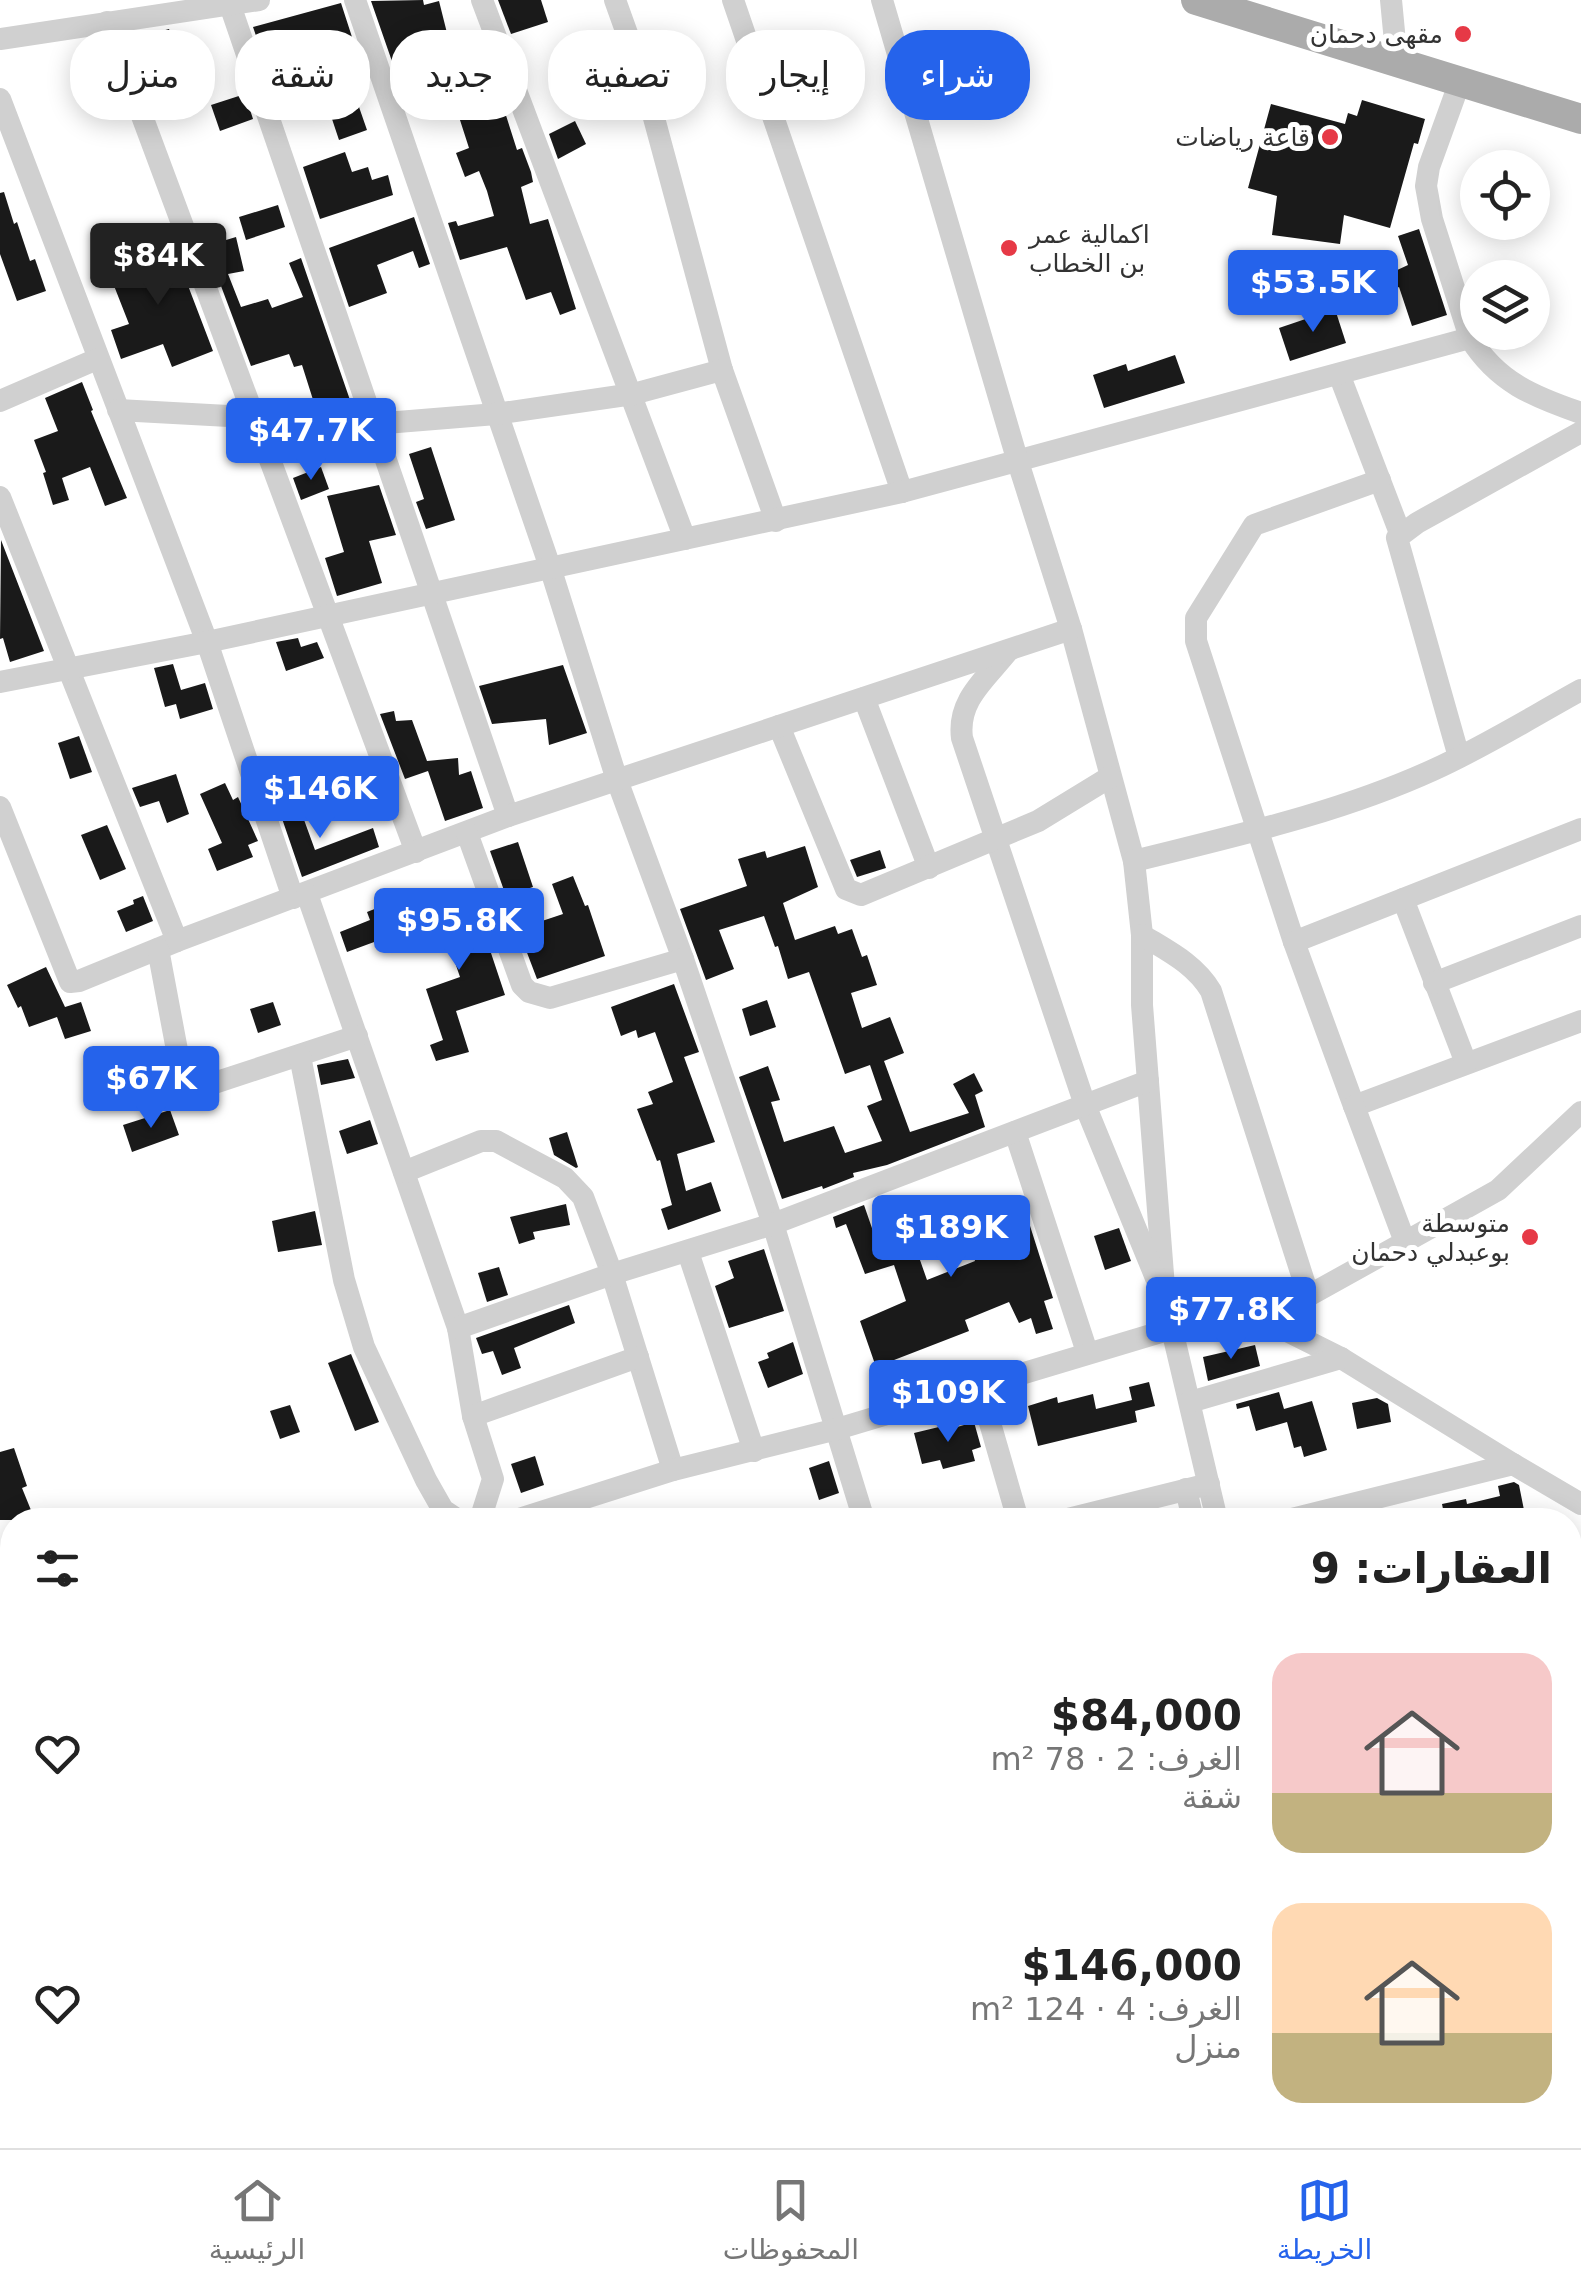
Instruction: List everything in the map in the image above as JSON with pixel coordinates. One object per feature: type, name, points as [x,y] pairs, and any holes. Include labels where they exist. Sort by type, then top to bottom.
[{"type":"main road","points":[[1196,0],[1256,10],[1458,84],[1581,120]]},
{"type":"street","points":[[0,38],[259,0]]},
{"type":"street","points":[[355,0],[550,567],[616,780],[683,959],[772,1224],[860,1508]]},
{"type":"street","points":[[482,0],[685,539]]},
{"type":"street","points":[[615,0],[644,81],[722,370],[776,521]]},
{"type":"street","points":[[733,0],[902,492]]},
{"type":"street","points":[[882,0],[1071,629],[1134,861],[1165,1300],[1190,1402],[1198,1486],[1194,1508]]},
{"type":"street","points":[[1391,0],[1397,63]]},
{"type":"street","points":[[230,5],[508,816]]},
{"type":"street","points":[[106,22],[416,852]]},
{"type":"street","points":[[1458,84],[1428,166],[1426,186],[1432,219],[1460,307]]},
{"type":"street","points":[[0,99],[300,896],[357,1036],[458,1328],[473,1416],[493,1479],[484,1508]]},
{"type":"street","points":[[0,682],[207,642],[902,492],[1460,341]]},
{"type":"street","points":[[1477,350],[1503,378],[1526,393],[1581,413]]},
{"type":"street","points":[[0,400],[97,359]]},
{"type":"street","points":[[118,410],[374,424],[496,414],[633,394],[722,370]]},
{"type":"street","points":[[1339,374],[1400,534]]},
{"type":"street","points":[[1460,756],[1397,538],[1581,432]]},
{"type":"street","points":[[1380,480],[1254,525],[1196,618],[1196,641],[1294,942],[1405,1242]]},
{"type":"street","points":[[0,497],[68,668],[167,945],[183,1082],[189,1088],[205,1086],[357,1036]]},
{"type":"street","points":[[0,807],[70,982],[508,816],[1071,629]]},
{"type":"street","points":[[1010,649],[964,706],[960,720],[962,738],[1085,1105],[1165,1300]]},
{"type":"street","points":[[1134,861],[1256,830],[1400,784],[1581,690]]},
{"type":"street","points":[[864,698],[929,868]]},
{"type":"street","points":[[778,726],[846,889],[861,895],[996,840],[1070,804],[1110,777]]},
{"type":"street","points":[[1294,942],[1581,829]]},
{"type":"street","points":[[467,832],[522,985],[529,992],[550,998],[683,959]]},
{"type":"street","points":[[1403,899],[1466,1063]]},
{"type":"street","points":[[1434,983],[1581,926]]},
{"type":"street","points":[[1142,934],[1201,974],[1211,991],[1308,1294]]},
{"type":"street","points":[[1354,1106],[1581,1020]]},
{"type":"street","points":[[300,1056],[344,1280],[364,1347],[442,1508]]},
{"type":"street","points":[[458,1328],[772,1224],[1148,1081]]},
{"type":"street","points":[[554,1508],[673,1470],[837,1429],[1171,1329],[1265,1320],[1498,1190],[1581,1112]]},
{"type":"street","points":[[1015,1132],[1087,1352]]},
{"type":"street","points":[[404,1172],[482,1141],[504,1144],[576,1187],[612,1274],[673,1470]]},
{"type":"street","points":[[688,1252],[754,1452]]},
{"type":"street","points":[[1265,1320],[1342,1358],[1581,1504]]},
{"type":"street","points":[[473,1416],[638,1357]]},
{"type":"street","points":[[1190,1402],[1342,1358]]},
{"type":"street","points":[[979,1385],[1015,1508]]},
{"type":"street","points":[[1336,1508],[1513,1464]]},
{"type":"street","points":[[1111,1508],[1198,1486]]},
{"type":"street","points":[[1198,1486],[1210,1508]]},
{"type":"building","points":[[423,0],[424,5],[439,1],[446,30],[390,30],[390,56],[371,1]]},
{"type":"building","points":[[498,0],[541,0],[548,22],[509,30]]},
{"type":"building","points":[[341,3],[350,30],[254,30],[253,27]]},
{"type":"building","points":[[235,97],[235,120],[250,120],[220,131],[215,104]]},
{"type":"building","points":[[1362,100],[1425,119],[1418,144],[1414,143],[1390,228],[1344,215],[1340,244],[1272,235],[1277,196],[1248,188],[1271,104],[1345,124],[1348,113],[1357,116]]},
{"type":"building","points":[[332,120],[364,120],[367,130],[339,140]]},
{"type":"building","points":[[460,120],[507,120],[517,150],[522,148],[531,172],[533,182],[521,187],[530,224],[548,219],[576,309],[560,315],[551,292],[526,300],[507,247],[460,260],[448,223],[456,221],[458,226],[494,216],[479,171],[465,177],[456,153],[469,148]]},
{"type":"building","points":[[575,121],[586,144],[558,159],[549,134]]},
{"type":"building","points":[[345,152],[352,172],[368,167],[372,180],[388,175],[393,195],[320,219],[303,167]]},
{"type":"building","points":[[4,192],[14,224],[17,222],[30,261],[35,259],[46,291],[17,301],[0,254],[0,193]]},
{"type":"building","points":[[278,205],[285,227],[246,240],[239,217]]},
{"type":"building","points":[[414,217],[430,264],[419,268],[413,251],[377,265],[387,293],[349,307],[329,248]]},
{"type":"building","points":[[1419,229],[1447,315],[1412,326],[1399,287],[1373,299],[1367,284],[1408,265],[1398,236]]},
{"type":"building","points":[[236,237],[244,271],[228,274],[241,307],[268,299],[272,308],[303,297],[289,263],[301,258],[350,400],[330,407],[315,406],[302,365],[294,367],[289,354],[251,366],[206,246]]},
{"type":"building","points":[[148,244],[152,256],[174,249],[213,351],[172,367],[163,344],[121,359],[111,330],[129,324],[109,273],[131,265],[126,250]]},
{"type":"building","points":[[1335,309],[1346,343],[1290,361],[1279,328]]},
{"type":"building","points":[[1175,355],[1185,383],[1104,408],[1093,375],[1126,364],[1128,371]]},
{"type":"building","points":[[82,382],[127,498],[105,506],[90,467],[62,478],[69,500],[53,505],[34,440],[58,431],[45,398]]},
{"type":"building","points":[[431,447],[455,520],[426,529],[416,502],[424,499],[409,454]]},
{"type":"building","points":[[321,467],[329,489],[301,500],[293,478]]},
{"type":"building","points":[[379,485],[396,535],[369,541],[382,583],[337,596],[325,558],[344,552],[327,496]]},
{"type":"building","points":[[1,540],[44,651],[10,662],[3,638],[0,639]]},
{"type":"building","points":[[298,638],[301,647],[317,642],[324,658],[286,671],[276,642]]},
{"type":"building","points":[[173,664],[181,690],[205,683],[213,709],[180,719],[176,704],[165,707],[154,668]]},
{"type":"building","points":[[563,665],[587,733],[549,745],[546,719],[492,724],[479,686]]},
{"type":"building","points":[[394,711],[396,721],[412,720],[427,761],[458,758],[459,775],[471,771],[483,808],[445,821],[428,771],[405,779],[380,714]]},
{"type":"building","points":[[79,736],[92,772],[70,779],[58,743]]},
{"type":"building","points":[[176,774],[189,814],[167,823],[159,801],[140,807],[132,788]]},
{"type":"building","points":[[225,783],[233,800],[238,797],[258,841],[248,845],[253,857],[217,871],[208,849],[222,843],[200,794]]},
{"type":"building","points":[[295,795],[315,850],[373,828],[379,847],[302,877],[276,801]]},
{"type":"building","points":[[107,825],[126,869],[100,880],[81,835]]},
{"type":"building","points":[[518,842],[533,887],[506,896],[490,851]]},
{"type":"building","points":[[805,846],[818,887],[783,903],[795,940],[835,926],[838,934],[852,929],[862,957],[867,955],[877,985],[851,993],[862,1028],[890,1017],[904,1053],[884,1061],[910,1132],[969,1113],[953,1084],[974,1073],[983,1091],[975,1095],[985,1127],[887,1165],[853,1173],[854,1177],[823,1189],[822,1186],[782,1199],[739,1077],[768,1066],[780,1100],[771,1102],[784,1142],[834,1126],[845,1153],[882,1141],[867,1106],[882,1100],[870,1065],[845,1074],[809,972],[788,979],[764,916],[719,930],[734,969],[706,980],[680,909],[747,886],[738,859],[765,851],[767,858]]},
{"type":"building","points":[[880,850],[886,868],[857,877],[850,860]]},
{"type":"building","points":[[573,876],[585,906],[588,905],[605,956],[537,979],[518,929],[563,914],[552,884]]},
{"type":"building","points":[[143,896],[153,921],[126,932],[117,911]]},
{"type":"building","points":[[392,902],[404,931],[347,952],[340,932],[370,920],[367,912]]},
{"type":"building","points":[[471,903],[505,995],[456,1011],[469,1052],[436,1061],[430,1045],[443,1040],[426,989],[460,977],[448,942],[425,950],[414,919]]},
{"type":"building","points":[[46,967],[65,1007],[81,1002],[91,1031],[65,1039],[57,1017],[29,1027],[7,985]]},
{"type":"building","points":[[674,984],[699,1052],[684,1057],[715,1142],[677,1154],[686,1191],[711,1182],[721,1211],[668,1230],[661,1209],[672,1205],[660,1160],[657,1161],[637,1109],[653,1104],[648,1092],[673,1082],[655,1032],[638,1038],[636,1030],[621,1036],[611,1007]]},
{"type":"building","points":[[767,1000],[776,1027],[750,1036],[742,1009]]},
{"type":"building","points":[[273,1002],[281,1025],[258,1033],[250,1009]]},
{"type":"building","points":[[348,1059],[355,1078],[321,1085],[317,1065]]},
{"type":"building","points":[[170,1110],[179,1135],[132,1152],[123,1125]]},
{"type":"building","points":[[370,1120],[378,1144],[347,1154],[339,1131]]},
{"type":"building","points":[[567,1132],[576,1168],[554,1155],[549,1138]]},
{"type":"building","points":[[981,1199],[988,1219],[1024,1207],[1053,1298],[1044,1301],[1053,1329],[1036,1334],[1031,1318],[1019,1323],[1009,1302],[965,1320],[969,1331],[876,1367],[860,1321],[906,1301],[894,1265],[865,1274],[846,1224],[836,1228],[833,1217],[864,1205],[873,1231],[906,1220],[927,1280],[975,1261],[960,1206]]},
{"type":"building","points":[[566,1204],[570,1225],[533,1232],[535,1239],[519,1244],[510,1217]]},
{"type":"building","points":[[315,1211],[322,1245],[278,1252],[272,1221]]},
{"type":"building","points":[[1119,1228],[1131,1261],[1105,1270],[1094,1236]]},
{"type":"building","points":[[764,1249],[784,1311],[729,1328],[715,1286],[734,1278],[728,1261]]},
{"type":"building","points":[[499,1267],[508,1295],[487,1302],[478,1273]]},
{"type":"building","points":[[569,1305],[575,1323],[514,1348],[521,1368],[502,1375],[493,1351],[482,1354],[476,1338]]},
{"type":"building","points":[[793,1342],[803,1374],[768,1388],[758,1362],[769,1358],[767,1353]]},
{"type":"building","points":[[1255,1345],[1260,1366],[1208,1381],[1203,1357]]},
{"type":"building","points":[[351,1354],[379,1422],[355,1431],[328,1363]]},
{"type":"building","points":[[1149,1382],[1155,1406],[1135,1411],[1137,1422],[1038,1446],[1028,1406],[1057,1397],[1058,1403],[1093,1394],[1096,1409],[1132,1400],[1129,1387]]},
{"type":"building","points":[[1279,1392],[1284,1409],[1312,1401],[1327,1450],[1304,1457],[1301,1446],[1294,1448],[1287,1422],[1256,1431],[1249,1406],[1237,1409],[1236,1404]]},
{"type":"building","points":[[1377,1398],[1388,1404],[1391,1422],[1357,1429],[1352,1403]]},
{"type":"building","points":[[290,1405],[300,1432],[280,1439],[270,1411]]},
{"type":"building","points":[[974,1422],[981,1447],[972,1450],[975,1461],[943,1469],[940,1460],[922,1464],[914,1433],[943,1426],[944,1431]]},
{"type":"building","points":[[14,1448],[30,1508],[0,1508],[0,1452]]},
{"type":"building","points":[[535,1456],[544,1485],[521,1493],[511,1464]]},
{"type":"building","points":[[829,1461],[839,1493],[819,1500],[809,1468]]},
{"type":"building","points":[[1514,1482],[1519,1485],[1524,1508],[1443,1508],[1442,1504],[1466,1499],[1467,1504],[1500,1496],[1498,1486]]},
{"type":"place","name":"مقهى دحمان","points":[[1463,34]]},
{"type":"place","name":"قاعة رياضات","points":[[1330,137]]},
{"type":"place","name":"اكمالية عمر بن الخطاب","points":[[1009,248]]},
{"type":"place","name":"متوسطة بوعبدلي دحمان","points":[[1530,1237]]}]
